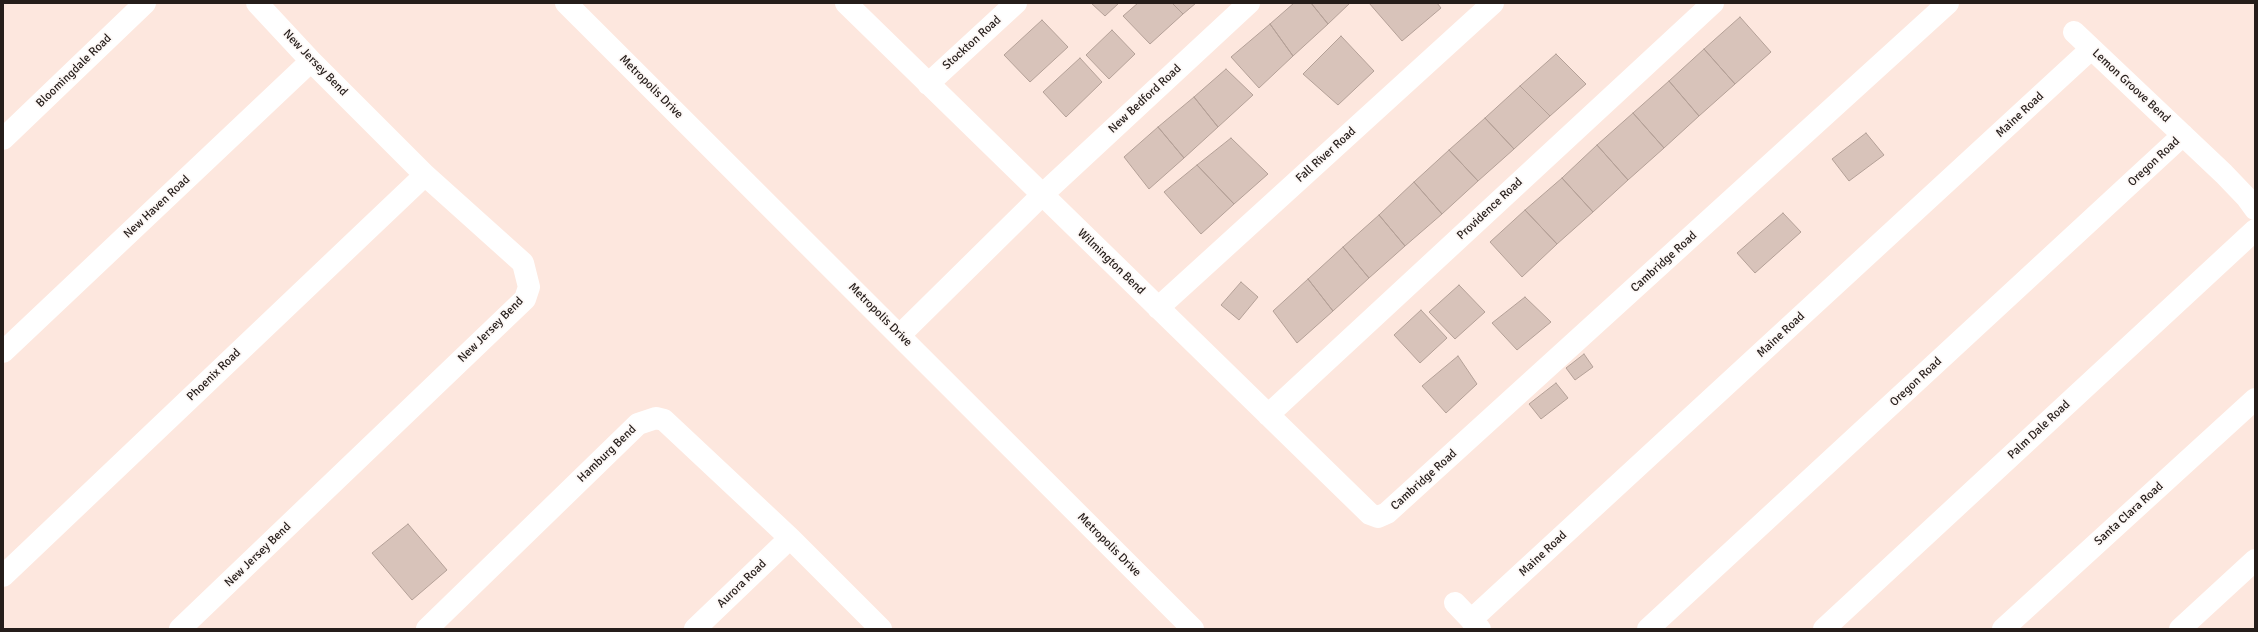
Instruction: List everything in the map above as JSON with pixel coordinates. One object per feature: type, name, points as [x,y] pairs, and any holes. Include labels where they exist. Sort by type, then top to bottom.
[{"type":"street","name":"Bloomingdale Road","points":[[3,139],[145,3]]},
{"type":"street","name":"New Jersey Bend","points":[[180,629],[525,299],[529,287],[523,263],[425,175],[257,3]]},
{"type":"street","name":"Metropolis Drive","points":[[566,3],[1193,629]]},
{"type":"street","name":"Wilmington Bend","points":[[846,3],[1370,514],[1378,517]]},
{"type":"street","name":"Stockton Road","points":[[928,84],[1016,3]]},
{"type":"street","name":"New Bedford Road","points":[[900,335],[1042,195],[1249,3]]},
{"type":"street","name":"Fall River Road","points":[[1158,308],[1493,3]]},
{"type":"street","name":"Providence Road","points":[[1268,415],[1713,3]]},
{"type":"street","name":"Cambridge Road","points":[[1378,517],[1387,514],[1948,3]]},
{"type":"street","name":"Lemon Groove Bend","points":[[2074,32],[2224,174],[2255,209]]},
{"type":"street","name":"Maine Road","points":[[1475,625],[2092,49]]},
{"type":"street","name":"New Haven Road","points":[[3,352],[312,61]]},
{"type":"street","name":"Oregon Road","points":[[1648,629],[2183,135]]},
{"type":"street","name":"Phoenix Road","points":[[3,576],[425,175]]},
{"type":"street","name":"Palm Dale Road","points":[[1824,629],[2255,230]]},
{"type":"street","name":"Santa Clara Road","points":[[2003,629],[2255,399]]},
{"type":"street","name":"Hamburg Bend","points":[[427,629],[638,424],[648,419],[656,418],[664,420],[790,538],[881,629]]},
{"type":"street","name":"Aurora Road","points":[[695,629],[790,538]]},
{"type":"street","points":[[2180,629],[2255,560]]},
{"type":"street","points":[[1455,603],[1475,625]]},
{"type":"building","points":[[1091,3],[1119,3],[1105,16]]},
{"type":"building","points":[[1138,3],[1172,3],[1183,14],[1150,44],[1123,16]]},
{"type":"building","points":[[1172,3],[1196,3],[1183,14]]},
{"type":"building","points":[[1294,3],[1311,3],[1328,24],[1293,56],[1270,24]]},
{"type":"building","points":[[1311,3],[1350,3],[1328,24]]},
{"type":"building","points":[[1369,3],[1437,3],[1441,8],[1402,41]]},
{"type":"building","points":[[1740,17],[1771,52],[1735,84],[1704,49]]},
{"type":"building","points":[[1042,20],[1068,47],[1030,82],[1004,55]]},
{"type":"building","points":[[1270,24],[1293,56],[1259,88],[1231,57]]},
{"type":"building","points":[[1112,30],[1135,54],[1109,79],[1086,55]]},
{"type":"building","points":[[1341,36],[1374,71],[1338,105],[1303,74]]},
{"type":"building","points":[[1704,49],[1735,84],[1699,116],[1669,81]]},
{"type":"building","points":[[1556,54],[1586,84],[1550,116],[1520,86]]},
{"type":"building","points":[[1080,58],[1102,82],[1066,117],[1043,92]]},
{"type":"building","points":[[1226,69],[1253,95],[1218,127],[1194,97]]},
{"type":"building","points":[[1669,81],[1699,116],[1664,148],[1633,113]]},
{"type":"building","points":[[1520,86],[1550,116],[1514,149],[1485,118]]},
{"type":"building","points":[[1194,97],[1218,127],[1184,158],[1158,127]]},
{"type":"building","points":[[1633,113],[1664,148],[1628,180],[1597,145]]},
{"type":"building","points":[[1485,118],[1514,149],[1478,181],[1449,150]]},
{"type":"building","points":[[1158,127],[1184,158],[1149,189],[1124,157]]},
{"type":"building","points":[[1866,133],[1884,155],[1849,181],[1832,159]]},
{"type":"building","points":[[1231,138],[1268,174],[1234,204],[1197,165]]},
{"type":"building","points":[[1597,145],[1628,180],[1593,212],[1562,178]]},
{"type":"building","points":[[1449,150],[1478,181],[1442,214],[1414,182]]},
{"type":"building","points":[[1197,165],[1234,204],[1201,234],[1164,192]]},
{"type":"building","points":[[1562,178],[1593,212],[1557,244],[1525,210]]},
{"type":"building","points":[[1414,182],[1442,214],[1405,246],[1379,215]]},
{"type":"building","points":[[1525,210],[1557,244],[1522,277],[1490,242]]},
{"type":"building","points":[[1783,213],[1801,232],[1755,273],[1737,253]]},
{"type":"building","points":[[1379,215],[1405,246],[1369,278],[1343,247]]},
{"type":"building","points":[[1343,247],[1369,278],[1333,311],[1308,279]]},
{"type":"building","points":[[1308,279],[1333,311],[1297,343],[1273,311]]},
{"type":"building","points":[[1241,282],[1258,297],[1239,320],[1221,305]]},
{"type":"building","points":[[1459,285],[1485,312],[1455,339],[1429,312]]},
{"type":"building","points":[[1525,297],[1551,322],[1517,350],[1492,323]]},
{"type":"building","points":[[1421,310],[1447,338],[1420,363],[1394,335]]},
{"type":"building","points":[[1584,354],[1593,367],[1575,380],[1566,368]]},
{"type":"building","points":[[1458,356],[1477,384],[1446,413],[1422,386]]},
{"type":"building","points":[[1556,383],[1568,398],[1541,419],[1529,404]]},
{"type":"building","points":[[408,524],[447,570],[412,600],[372,553]]}]
